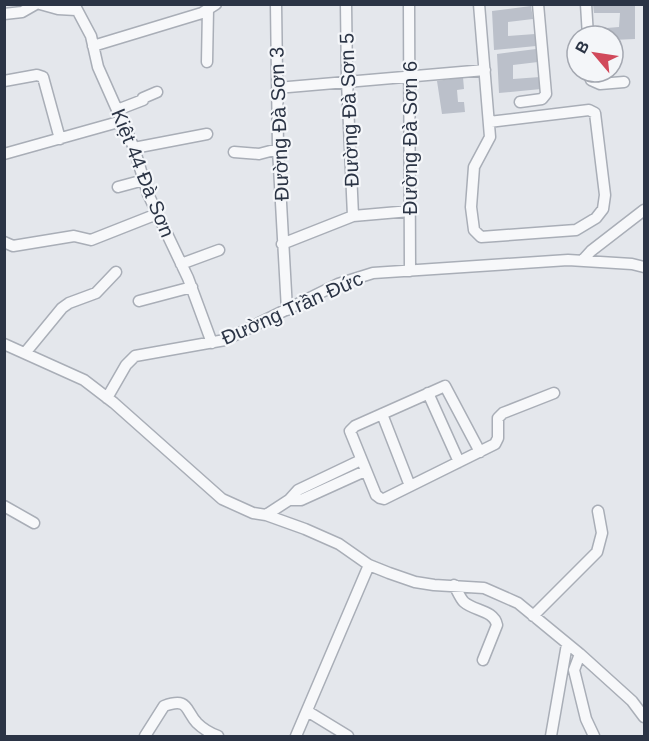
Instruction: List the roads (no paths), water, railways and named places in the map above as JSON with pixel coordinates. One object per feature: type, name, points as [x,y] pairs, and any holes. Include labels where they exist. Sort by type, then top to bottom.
[{"type":"street","points":[[4,14],[22,12],[38,4],[58,9],[75,7]]},
{"type":"street","name":"Đường Đà Sơn 3","points":[[276,4],[278,149],[287,310]]},
{"type":"street","name":"Đường Đà Sơn 5","points":[[346,4],[353,216]]},
{"type":"street","name":"Đường Đà Sơn 6","points":[[409,4],[410,271]]},
{"type":"street","points":[[479,4],[490,137],[474,167],[471,207],[474,230],[481,237],[576,230],[596,218],[603,209],[604,195],[595,113],[589,110],[489,122]]},
{"type":"street","points":[[520,102],[542,99],[546,94],[538,4]]},
{"type":"street","points":[[586,4],[587,24]]},
{"type":"street","name":"Kiệt 44 Đà Sơn","points":[[75,7],[91,36],[98,67],[134,148],[148,194],[192,287],[212,343]]},
{"type":"street","points":[[93,46],[202,13],[212,7]]},
{"type":"street","points":[[207,62],[212,7]]},
{"type":"street","points":[[277,88],[485,70]]},
{"type":"street","points":[[4,81],[42,76],[60,139]]},
{"type":"street","points":[[117,110],[158,92]]},
{"type":"street","points":[[4,154],[122,121]]},
{"type":"street","points":[[134,148],[207,134]]},
{"type":"street","points":[[234,152],[259,154],[278,149]]},
{"type":"street","points":[[118,187],[144,180]]},
{"type":"street","points":[[582,261],[591,251],[645,210]]},
{"type":"street","points":[[282,244],[353,216],[410,211]]},
{"type":"street","points":[[4,242],[13,246],[74,236],[91,240],[157,214]]},
{"type":"street","points":[[182,264],[219,250]]},
{"type":"street","name":"Đường Trần Đức","points":[[107,398],[126,365],[135,356],[225,340],[338,284],[374,273],[568,260],[632,264],[645,267]]},
{"type":"street","points":[[25,353],[62,309],[69,303],[96,293],[116,272]]},
{"type":"street","points":[[139,301],[192,287]]},
{"type":"street","points":[[4,344],[84,380],[222,499],[253,513],[266,515],[305,529],[339,544],[369,565],[415,582],[484,588],[518,603],[580,654],[632,701],[645,717]]},
{"type":"street","points":[[480,452],[445,386],[355,426],[350,431],[363,465],[380,498],[384,499],[480,452],[495,444],[498,438],[498,418],[503,413],[554,393]]},
{"type":"street","points":[[428,393],[459,462]]},
{"type":"street","points":[[382,414],[410,486]]},
{"type":"street","points":[[266,515],[289,500],[298,490],[363,465]]},
{"type":"street","points":[[4,506],[34,523]]},
{"type":"street","points":[[533,616],[597,552],[602,533],[598,512]]},
{"type":"street","points":[[296,736],[369,565]]},
{"type":"street","points":[[454,585],[463,602],[496,620],[483,660]]},
{"type":"street","points":[[551,736],[567,644]]},
{"type":"street","points":[[580,654],[574,670],[586,719],[594,736]]},
{"type":"street","points":[[145,736],[164,706],[177,703],[188,708],[199,725],[218,736]]},
{"type":"street","points":[[307,711],[348,736]]}]
